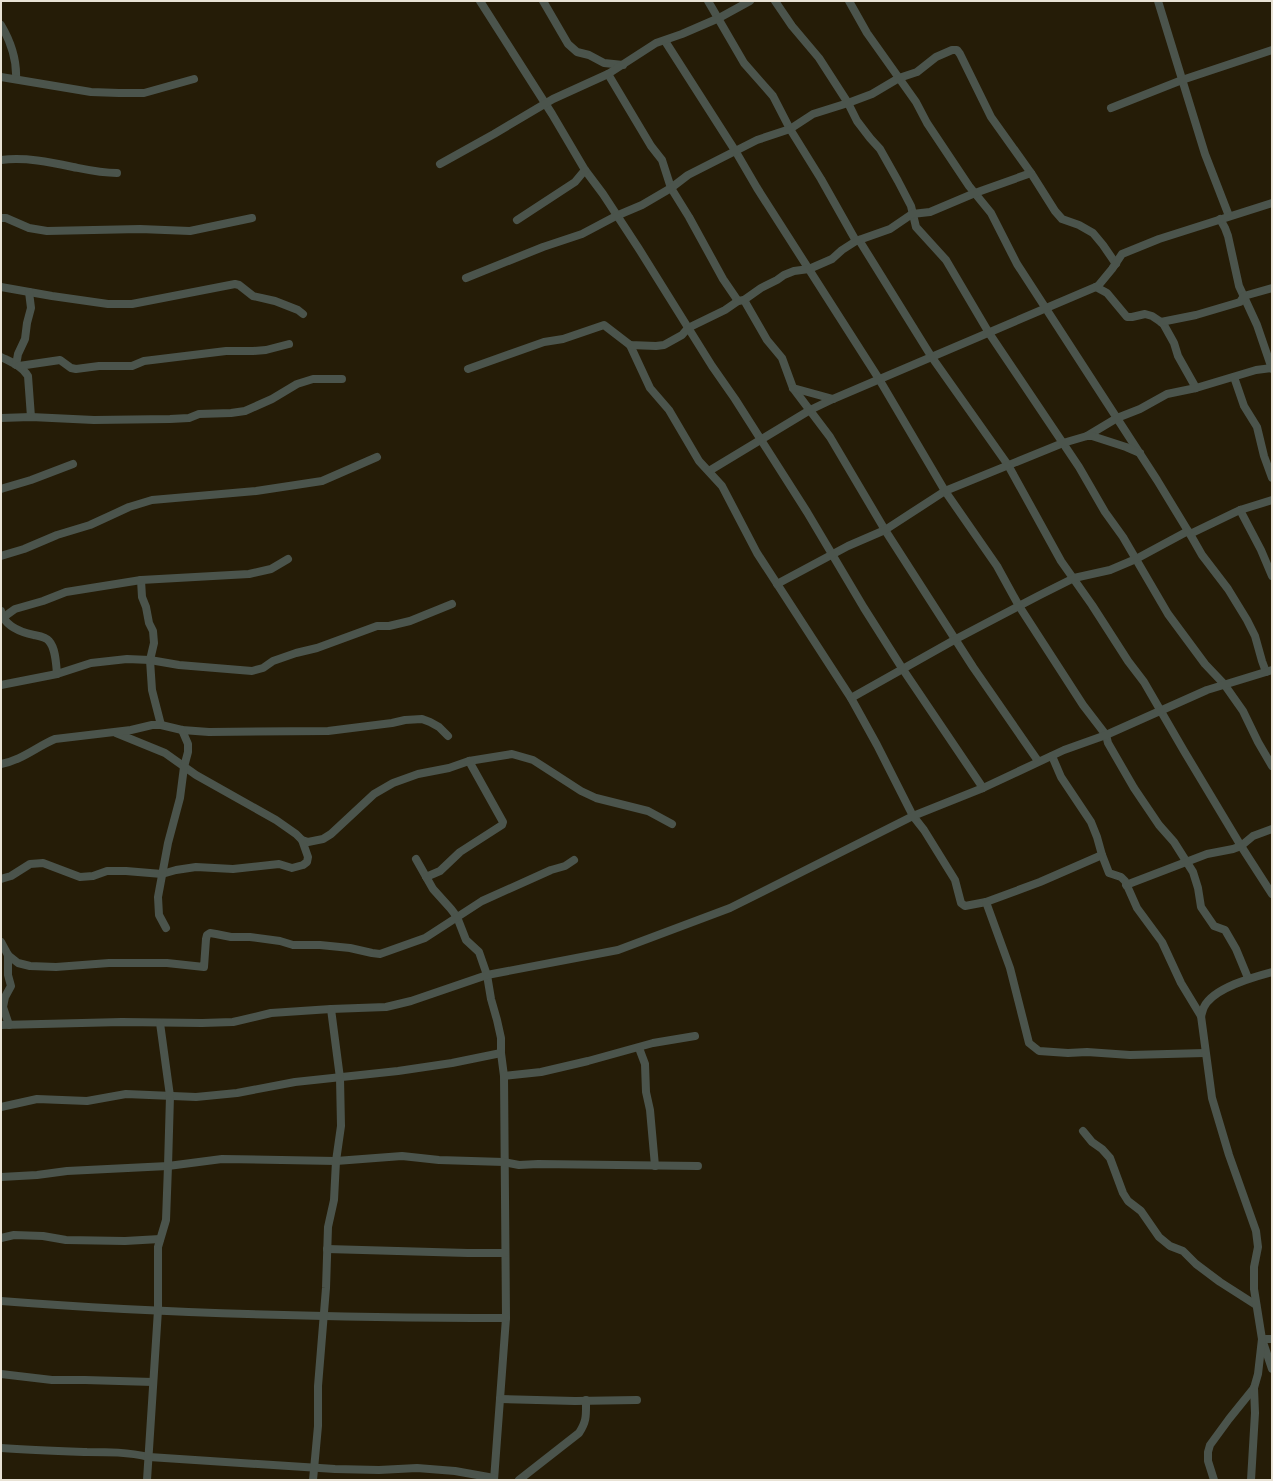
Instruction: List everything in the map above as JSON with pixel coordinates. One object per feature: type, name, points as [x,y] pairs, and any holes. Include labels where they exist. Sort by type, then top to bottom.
[{"type":"street","points":[[480,1],[585,170],[603,194],[639,249],[712,366],[736,399],[902,668],[983,788]]},
{"type":"street","points":[[543,1],[568,44],[577,52],[588,55],[604,63],[623,65]]},
{"type":"street","points":[[708,1],[744,63],[773,96],[790,129],[857,241],[931,356],[1008,465],[1061,561],[1074,578],[1128,661],[1144,682],[1241,846],[1272,894]]},
{"type":"street","points":[[440,164],[545,104],[608,74],[656,43],[665,41],[719,18],[750,1]]},
{"type":"street","points":[[775,1],[792,26],[819,58],[848,103],[857,121],[880,149],[910,206],[916,227],[946,260],[989,333],[1079,467],[1105,512],[1123,537],[1168,614],[1205,664],[1224,684],[1243,711],[1272,766]]},
{"type":"street","points":[[8,955],[8,975],[11,986],[4,997],[3,1007],[5,1025],[122,1022],[233,1022],[271,1013],[386,1007],[411,1001],[487,975],[618,950],[730,908],[913,816],[983,788],[1038,761],[1106,735],[1207,690],[1269,671],[1262,661],[1255,636],[1247,620],[1228,589],[1202,555],[1140,453],[1045,308],[1018,264],[991,214],[974,193],[927,123],[916,102],[867,33],[849,1]]},
{"type":"street","points":[[1158,1],[1206,154],[1228,216]]},
{"type":"street","points":[[1,25],[14,53],[16,79]]},
{"type":"street","points":[[665,41],[879,379],[945,491],[997,566],[1019,606],[1083,705],[1106,735],[1108,743],[1134,788],[1159,825],[1174,842],[1193,872],[1202,907],[1214,926],[1225,930],[1236,949],[1248,978]]},
{"type":"street","points":[[466,278],[543,247],[582,234],[616,216],[642,205],[671,188],[688,175],[736,152],[757,140],[790,129],[813,114],[872,94],[898,78],[916,72],[936,57],[952,50],[957,50],[991,117],[1062,219],[1079,225],[1093,233],[1103,244],[1116,264]]},
{"type":"street","points":[[1111,108],[1182,80],[1272,50]]},
{"type":"street","points":[[608,74],[651,146],[662,160],[671,188],[689,217],[723,279],[741,300],[767,340],[782,358],[793,388],[830,437],[885,530],[973,667],[1038,761]]},
{"type":"street","points":[[1,77],[91,92],[119,94],[144,93],[194,79]]},
{"type":"street","points":[[1,160],[33,160],[102,173],[116,173]]},
{"type":"street","points":[[517,220],[575,182],[585,170]]},
{"type":"street","points":[[630,345],[664,345],[682,335],[688,328],[725,310],[784,275],[794,271],[810,269],[832,259],[842,250],[857,241],[890,229],[912,214],[930,212],[974,193],[1030,173]]},
{"type":"street","points":[[709,471],[810,410],[833,399],[1096,287],[1107,276],[1122,254],[1159,239],[1272,203]]},
{"type":"street","points":[[1,218],[6,218],[30,228],[47,231],[140,229],[190,231],[252,218]]},
{"type":"street","points":[[777,584],[848,546],[885,530],[945,491],[1063,443],[1086,436],[1117,418],[1167,394],[1196,388],[1256,370],[1272,369],[1257,325],[1239,286],[1232,250],[1225,228],[1220,219]]},
{"type":"street","points":[[1,287],[108,304],[132,304],[235,284],[239,285],[253,296],[275,301],[304,314]]},
{"type":"street","points":[[1096,287],[1107,293],[1127,317],[1145,314],[1161,322],[1174,343],[1178,356],[1196,388]]},
{"type":"street","points":[[1161,322],[1196,315],[1240,302],[1244,296],[1272,288]]},
{"type":"street","points":[[18,366],[18,354],[25,339],[31,308],[29,292]]},
{"type":"street","points":[[468,369],[544,342],[563,339],[604,325],[630,345],[650,388],[669,410],[699,461],[722,486],[757,553],[851,698],[913,816],[955,880],[961,904],[965,906],[986,902],[1057,876],[1102,855]]},
{"type":"street","points":[[18,366],[60,360],[71,368],[76,369],[99,366],[132,366],[144,361],[226,351],[253,352],[289,344]]},
{"type":"street","points":[[1,357],[26,372],[29,382],[31,417]]},
{"type":"street","points":[[1234,377],[1244,406],[1258,427],[1264,456],[1272,478]]},
{"type":"street","points":[[1,418],[31,417],[94,420],[189,418],[199,414],[245,411],[272,399],[297,384],[313,378],[342,379]]},
{"type":"street","points":[[793,388],[833,399]]},
{"type":"street","points":[[1086,436],[1098,438],[1140,453]]},
{"type":"street","points":[[1,556],[90,525],[129,507],[152,500],[256,491],[322,481],[377,458]]},
{"type":"street","points":[[1,489],[31,480],[73,464]]},
{"type":"street","points":[[851,698],[902,668],[1074,578],[1110,570],[1136,559],[1189,532],[1240,510],[1272,500]]},
{"type":"street","points":[[1240,510],[1261,550],[1272,576]]},
{"type":"street","points":[[57,674],[54,651],[48,640],[43,637],[23,632],[10,625],[2,616],[15,609],[44,601],[66,592],[141,580],[249,574],[271,569],[288,559]]},
{"type":"street","points":[[141,580],[142,597],[146,607],[149,623],[153,631],[154,643],[150,660],[152,690],[161,725]]},
{"type":"street","points":[[1,684],[57,674],[91,663],[127,660],[150,660],[179,665],[252,671],[263,668],[273,661],[290,655],[317,648],[377,626],[389,626],[410,621],[452,604]]},
{"type":"street","points":[[1,764],[18,759],[55,739],[116,733],[152,725],[161,725],[182,730],[210,732],[328,731],[422,719],[439,727],[448,736]]},
{"type":"street","points":[[166,928],[160,915],[158,897],[168,843],[180,798],[188,744],[182,730]]},
{"type":"street","points":[[116,733],[165,753],[215,786],[276,820],[302,840],[308,842],[323,839],[331,834],[374,794],[393,783],[418,774],[449,768],[469,761],[512,754],[533,760],[580,791],[596,798],[648,811],[672,824]]},
{"type":"street","points":[[1052,756],[1061,777],[1090,822],[1097,837],[1109,874],[1121,876],[1137,908],[1162,942],[1181,984],[1201,1016]]},
{"type":"street","points":[[426,877],[440,871],[460,852],[502,825],[503,822],[469,761]]},
{"type":"street","points":[[1126,885],[1207,854],[1241,846],[1253,836],[1272,829]]},
{"type":"street","points":[[1,879],[11,876],[30,864],[43,863],[80,877],[93,876],[107,871],[162,874],[196,867],[233,869],[279,864],[292,868],[303,865],[307,862],[308,857],[302,840]]},
{"type":"street","points":[[1,1448],[135,1453],[149,1457],[335,1469],[379,1470],[417,1468],[455,1471],[494,1479],[506,1318],[504,1076],[500,1032],[491,999],[487,975],[479,952],[466,940],[451,909],[433,889],[416,859]]},
{"type":"street","points":[[1,942],[8,955],[18,963],[30,966],[56,967],[109,963],[160,963],[202,967],[205,965],[206,939],[207,935],[210,934],[280,941],[293,945],[320,945],[350,948],[372,954],[380,954],[426,938],[482,901],[551,870],[565,866],[574,860]]},
{"type":"street","points":[[986,902],[1010,968],[1029,1044],[1039,1051],[1068,1054],[1087,1052],[1130,1055],[1205,1053]]},
{"type":"street","points":[[1272,972],[1248,978],[1212,997],[1204,1006],[1201,1016],[1205,1053],[1214,1105],[1228,1155],[1256,1231],[1258,1247],[1254,1267],[1254,1289],[1262,1339],[1272,1369]]},
{"type":"street","points":[[313,1480],[318,1426],[318,1386],[324,1316],[328,1227],[334,1200],[336,1161],[341,1126],[340,1078],[331,1009]]},
{"type":"street","points":[[147,1480],[158,1310],[158,1247],[166,1220],[170,1096],[160,1023]]},
{"type":"street","points":[[504,1076],[541,1072],[639,1048],[653,1043],[695,1036]]},
{"type":"street","points":[[639,1048],[645,1064],[646,1092],[650,1110],[655,1166]]},
{"type":"street","points":[[1,1107],[37,1099],[87,1101],[126,1094],[196,1098],[238,1093],[295,1082],[340,1078],[452,1063],[501,1054]]},
{"type":"street","points":[[1083,1131],[1092,1142],[1102,1149],[1110,1158],[1123,1193],[1128,1202],[1141,1211],[1158,1237],[1170,1246],[1183,1251],[1196,1264],[1220,1282],[1256,1305]]},
{"type":"street","points":[[1,1177],[37,1175],[66,1171],[168,1166],[222,1159],[336,1161],[402,1156],[438,1160],[504,1162],[527,1166],[538,1164],[698,1166]]},
{"type":"street","points":[[1,1238],[14,1236],[43,1236],[66,1240],[125,1241],[160,1238]]},
{"type":"street","points":[[327,1249],[505,1253]]},
{"type":"street","points":[[1,1301],[233,1314],[506,1318]]},
{"type":"street","points":[[1262,1339],[1272,1340]]},
{"type":"street","points":[[1251,1480],[1255,1413],[1254,1388],[1258,1374],[1262,1339]]},
{"type":"street","points":[[1,1374],[52,1380],[154,1382]]},
{"type":"street","points":[[1214,1480],[1208,1461],[1210,1445],[1228,1419],[1254,1388]]},
{"type":"street","points":[[500,1398],[637,1400]]},
{"type":"street","points":[[519,1480],[579,1433],[586,1418],[586,1400]]}]
